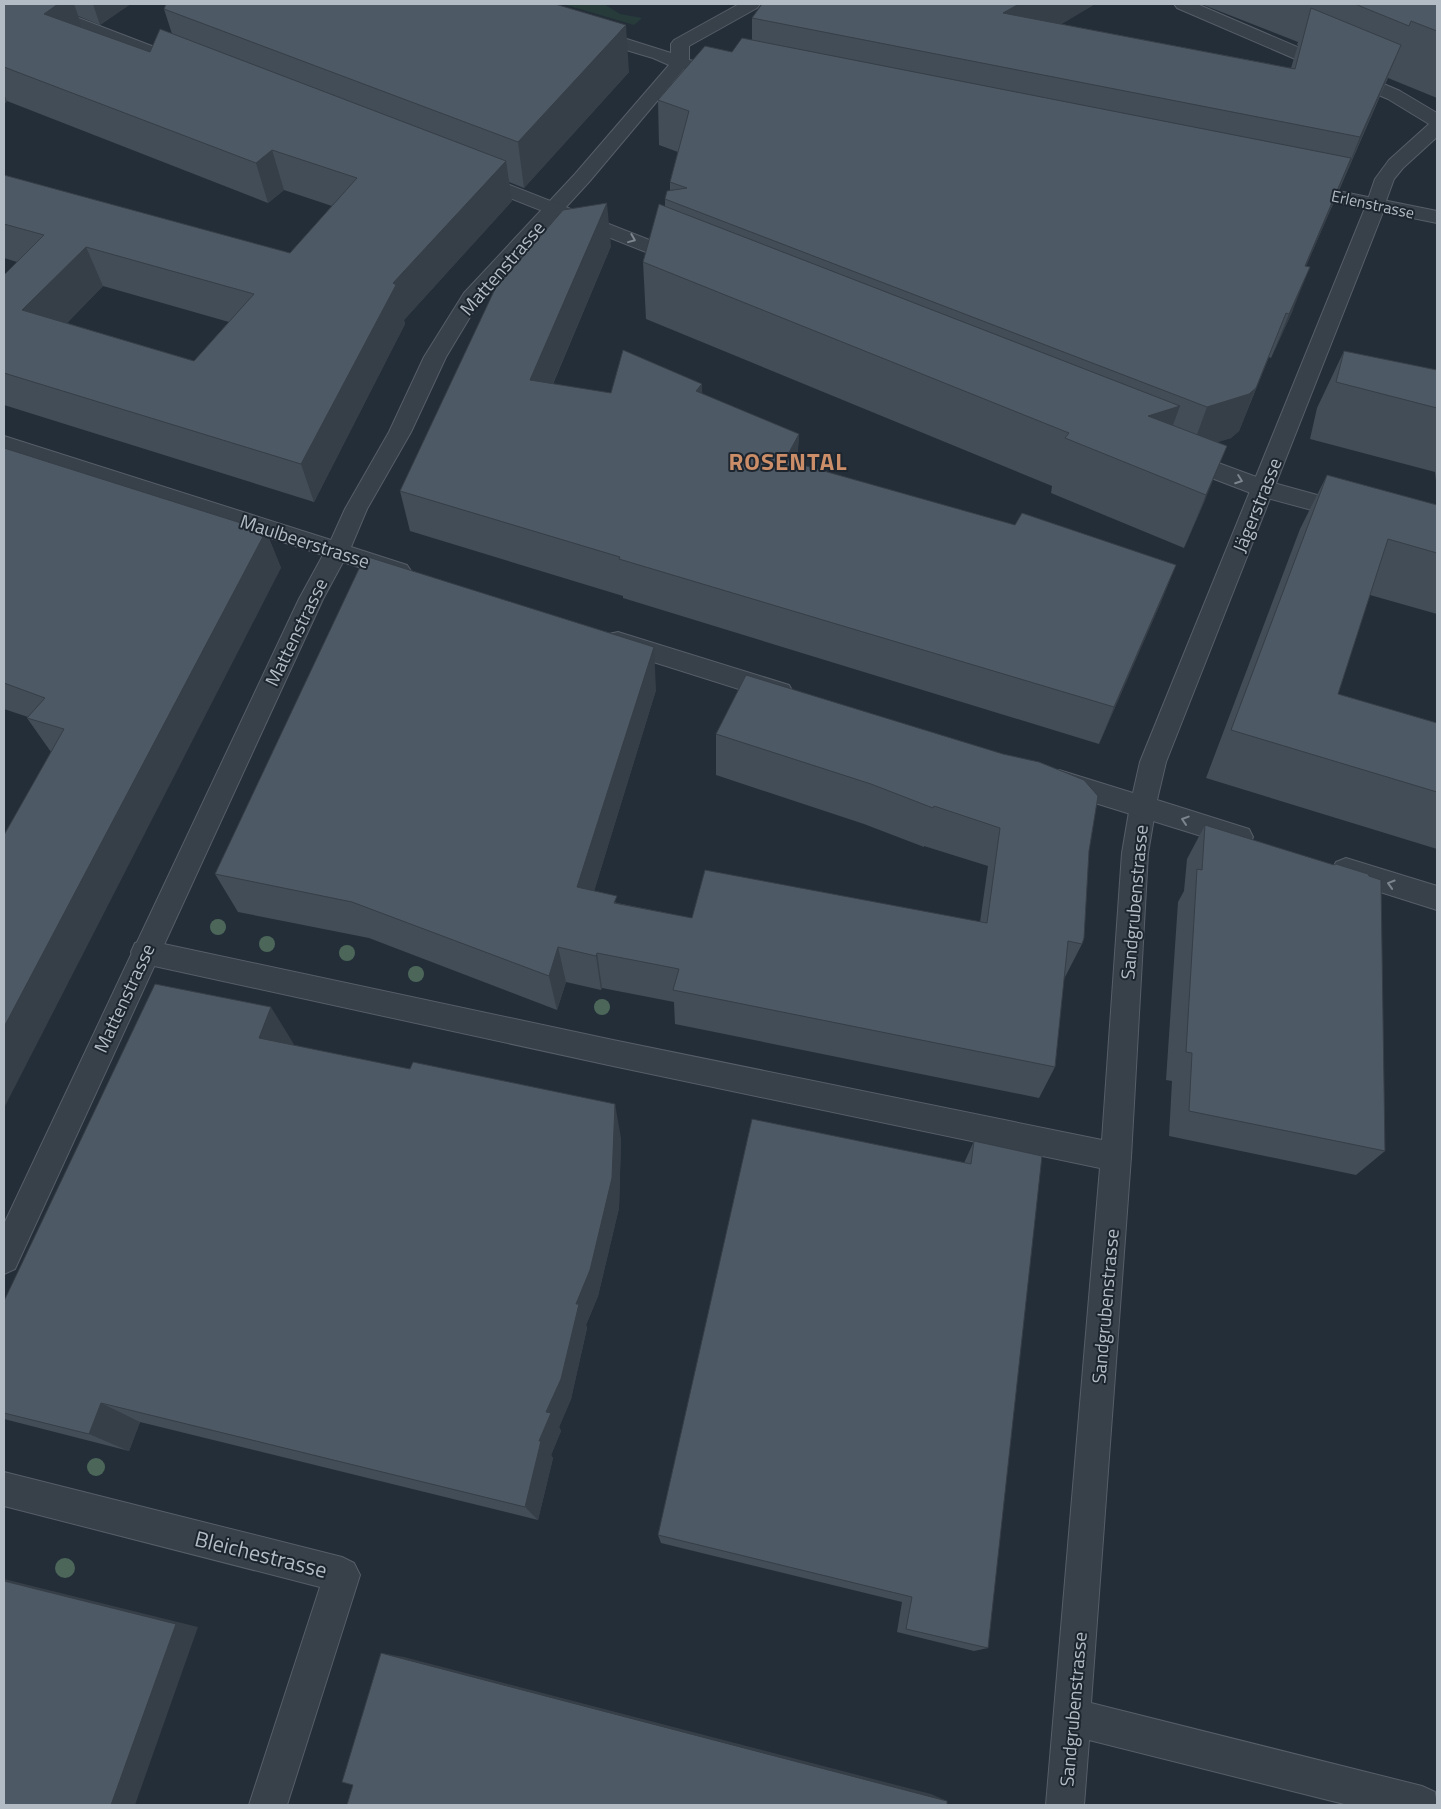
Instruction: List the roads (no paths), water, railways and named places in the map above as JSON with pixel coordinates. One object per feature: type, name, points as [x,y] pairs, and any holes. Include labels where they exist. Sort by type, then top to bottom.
[{"type":"street","points":[[680,63],[680,44],[751,4]]},
{"type":"street","points":[[1183,4],[1394,96],[1437,121]]},
{"type":"street","points":[[18,5],[203,72]]},
{"type":"street","points":[[576,29],[659,54],[680,63],[718,71]]},
{"type":"street","name":"Mattenstrasse","points":[[4,1258],[310,599],[337,552],[356,509],[400,432],[435,357],[471,298],[554,209],[680,63]]},
{"type":"street","name":"Jägerstrasse","points":[[1143,806],[1153,762],[1366,234],[1385,178],[1396,164],[1437,127]]},
{"type":"street","points":[[462,172],[698,266]]},
{"type":"street","name":"Erlenstrasse","points":[[1278,185],[1437,217]]},
{"type":"street","name":"Maulbeerstrasse","points":[[4,444],[422,579]]},
{"type":"street","points":[[1167,452],[1264,489],[1365,516]]},
{"type":"street","points":[[593,633],[801,699]]},
{"type":"street","points":[[1038,774],[1262,844]]},
{"type":"street","name":"Sandgrubenstrasse","points":[[1065,1805],[1116,1157],[1135,853],[1143,806]]},
{"type":"street","points":[[1326,864],[1437,898]]},
{"type":"street","points":[[145,952],[613,1053],[1116,1157]]},
{"type":"street","name":"Bleichestrasse","points":[[4,1489],[342,1575],[268,1805]]},
{"type":"street","points":[[1072,1717],[1422,1805]]},
{"type":"district","name":"ROSENTAL","points":[[788,462]]}]
